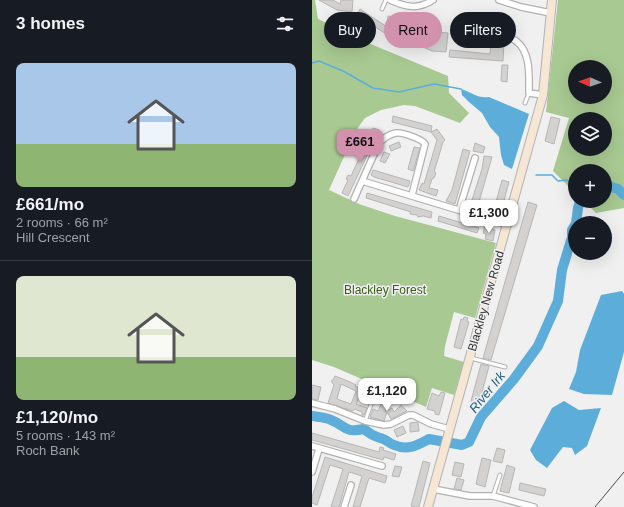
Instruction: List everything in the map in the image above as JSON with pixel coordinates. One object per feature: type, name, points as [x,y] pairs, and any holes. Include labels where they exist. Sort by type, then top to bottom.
[{"type":"street","points":[[390,0],[403,6],[415,7],[433,0]]},
{"type":"street","points":[[499,0],[521,7],[551,13]]},
{"type":"street","name":"Blackley New Road","points":[[428,507],[469,357],[508,225],[543,95],[552,0]]},
{"type":"street","points":[[516,41],[526,55],[529,74],[529,93],[543,95]]},
{"type":"street","points":[[354,199],[379,143],[381,140],[397,133],[419,139],[424,142],[425,147],[412,195]]},
{"type":"street","points":[[459,210],[475,158]]},
{"type":"street","points":[[362,181],[508,225]]},
{"type":"street","points":[[312,403],[365,421],[384,425],[391,424],[409,415],[413,415],[448,433]]},
{"type":"street","points":[[312,446],[382,466]]},
{"type":"street","points":[[312,472],[319,449]]},
{"type":"street","points":[[344,507],[351,485]]},
{"type":"street","points":[[433,489],[470,496],[493,496],[534,507]]},
{"type":"lane","points":[[382,9],[386,0]]},
{"type":"lane","points":[[525,103],[529,93]]},
{"type":"lane","points":[[469,357],[505,367]]},
{"type":"lane","points":[[365,421],[373,399]]},
{"type":"lane","points":[[493,496],[500,474]]},
{"type":"green space","name":"Blackley Forest","points":[[312,0],[315,0],[318,19],[324,22],[324,48],[376,48],[376,46],[448,76],[449,93],[469,113],[460,123],[415,106],[404,105],[381,110],[365,118],[355,132],[329,190],[359,204],[395,216],[496,243],[475,318],[454,312],[445,346],[444,356],[464,362],[454,395],[432,388],[426,407],[334,367],[312,360]]},
{"type":"green space","points":[[558,0],[624,0],[624,208],[596,213],[591,208],[612,208],[612,164],[568,164],[568,186],[553,171],[568,121],[568,156],[612,156],[612,112],[568,112],[568,118],[546,112]]},
{"type":"water","points":[[461,89],[478,96],[489,97],[529,114],[512,169],[504,165],[499,137],[490,127],[482,113],[462,95]]},
{"type":"water","points":[[622,291],[624,294],[624,352],[612,395],[584,394],[569,389],[576,372],[580,350],[601,295]]},
{"type":"water","points":[[564,401],[579,410],[601,408],[587,446],[575,455],[572,448],[563,447],[547,468],[536,460],[530,450],[552,408]]},
{"type":"building","points":[[319,0],[333,0],[340,4],[341,0],[353,0],[352,12],[337,10]]},
{"type":"building","points":[[376,20],[384,25],[384,33],[376,27]]},
{"type":"building","points":[[442,32],[448,33],[446,52],[432,51],[425,48],[442,48]]},
{"type":"building","points":[[490,48],[504,48],[503,61],[449,57],[450,50],[490,54]]},
{"type":"building","points":[[502,65],[508,65],[507,82],[501,81]]},
{"type":"building","points":[[393,116],[432,126],[431,132],[392,122]]},
{"type":"building","points":[[551,117],[560,119],[554,144],[545,141]]},
{"type":"building","points":[[373,128],[379,130],[348,196],[342,193],[348,180],[346,179],[348,175],[351,176]]},
{"type":"building","points":[[437,129],[445,140],[443,142],[434,172],[436,173],[429,188],[438,190],[436,196],[419,190],[422,183],[424,184],[437,140],[431,132]]},
{"type":"building","points":[[399,142],[401,147],[391,151],[389,146]]},
{"type":"building","points":[[475,143],[485,147],[483,153],[473,151]]},
{"type":"building","points":[[414,147],[420,148],[413,171],[408,169]]},
{"type":"building","points":[[463,149],[470,151],[455,204],[446,201],[452,190]]},
{"type":"building","points":[[384,152],[390,154],[385,163],[380,161]]},
{"type":"building","points":[[484,156],[492,157],[477,209],[470,206],[482,169]]},
{"type":"building","points":[[373,170],[410,181],[408,187],[374,177],[371,175]]},
{"type":"building","points":[[502,180],[509,182],[500,215],[493,213]]},
{"type":"building","points":[[367,193],[432,212],[431,218],[423,216],[418,217],[417,215],[410,214],[411,212],[366,198]]},
{"type":"building","points":[[528,202],[537,205],[491,360],[483,358]]},
{"type":"building","points":[[439,216],[479,228],[477,233],[438,221]]},
{"type":"building","points":[[485,226],[495,230],[493,241],[485,239],[486,234],[483,233]]},
{"type":"building","points":[[464,317],[468,318],[467,321],[469,322],[461,349],[454,347],[461,319],[463,320]]},
{"type":"building","points":[[481,364],[489,366],[479,404],[471,401]]},
{"type":"building","points":[[335,376],[368,392],[370,389],[374,391],[371,397],[364,395],[363,397],[359,398],[356,404],[367,408],[364,415],[362,415],[362,412],[354,409],[353,411],[328,403],[334,385],[331,381]],"holes":[[[341,384],[356,391],[351,404],[337,399]]]},
{"type":"building","points":[[312,385],[321,387],[318,400],[312,399]]},
{"type":"building","points":[[441,392],[445,393],[439,415],[435,414],[435,411],[427,409],[432,393],[439,396]]},
{"type":"building","points":[[384,398],[389,400],[385,412],[392,408],[394,412],[401,405],[407,411],[391,419],[387,412],[384,421],[370,417],[373,409],[378,411]]},
{"type":"building","points":[[418,422],[419,431],[410,432],[410,423]]},
{"type":"building","points":[[403,426],[406,433],[397,437],[394,430]]},
{"type":"building","points":[[312,433],[379,452],[380,447],[384,448],[383,450],[396,454],[394,460],[384,457],[383,460],[312,440]]},
{"type":"building","points":[[497,448],[505,450],[502,463],[493,461]]},
{"type":"building","points":[[325,457],[387,476],[385,483],[369,478],[360,507],[353,507],[362,476],[349,472],[339,507],[331,507],[343,469],[330,465],[317,505],[312,503],[312,497]]},
{"type":"building","points":[[482,458],[491,460],[485,487],[476,484]]},
{"type":"building","points":[[423,461],[430,463],[419,507],[411,506]]},
{"type":"building","points":[[455,462],[464,464],[461,477],[452,475]]},
{"type":"building","points":[[507,465],[515,468],[509,493],[500,491]]},
{"type":"building","points":[[395,466],[402,467],[399,477],[392,476]]},
{"type":"building","points":[[457,478],[464,480],[461,490],[454,489]]},
{"type":"building","points":[[520,483],[546,489],[544,496],[519,490]]},
{"type":"waterway","points":[[312,63],[319,61],[343,71],[373,88],[399,92],[434,84],[461,89]]},
{"type":"waterway","points":[[536,175],[552,175],[558,181],[568,181]]},
{"type":"waterway","name":"River Irk","points":[[612,187],[618,189],[624,195]]},
{"type":"waterway","name":"River Irk","points":[[577,216],[578,208]]},
{"type":"waterway","name":"River Irk","points":[[312,416],[329,419],[352,430],[364,429],[374,436],[399,447],[413,446],[429,439],[462,445],[469,442],[481,417],[514,379],[538,346],[558,301],[562,270],[568,250]]},
{"type":"tram line","points":[[595,507],[624,472]]}]
